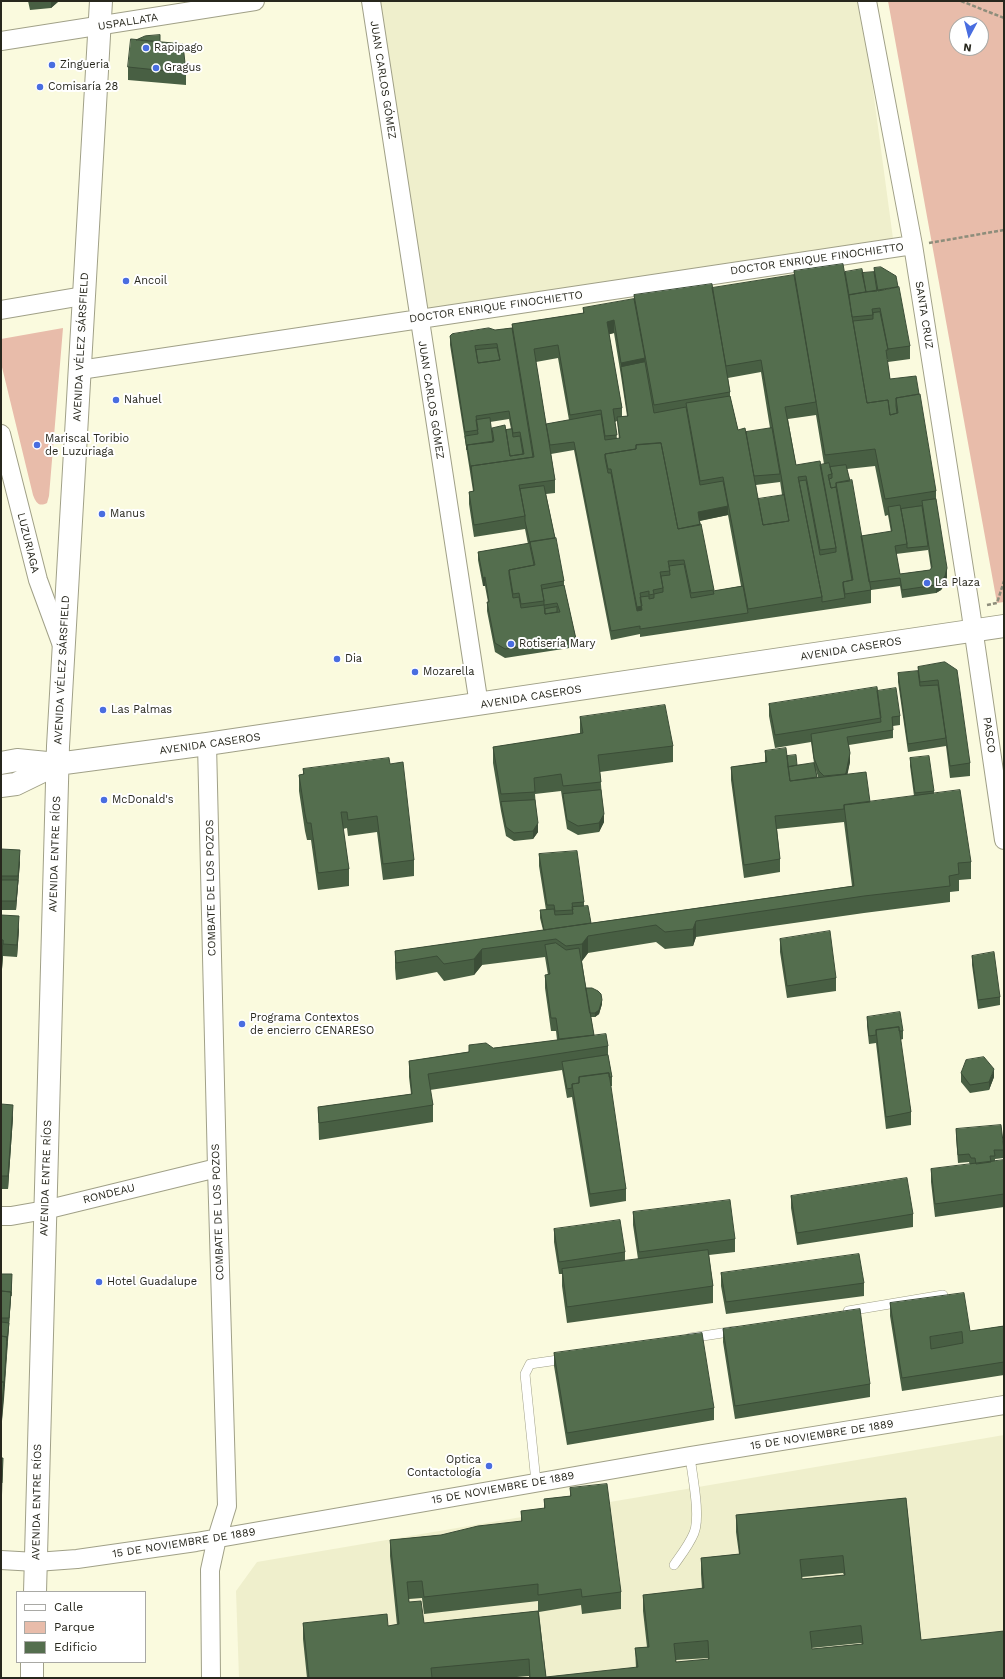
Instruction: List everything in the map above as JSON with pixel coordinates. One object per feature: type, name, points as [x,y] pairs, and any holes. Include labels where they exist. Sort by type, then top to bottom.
[{"type":"main road","name":"AVENIDA VÉLEZ SÁRSFIELD","points":[[57,764],[101,1]]},
{"type":"main road","name":"AVENIDA CASEROS","points":[[1,763],[18,760],[57,764],[207,744],[1004,626]]},
{"type":"main road","name":"AVENIDA CASEROS","points":[[1,786],[16,784],[57,764]]},
{"type":"main road","name":"AVENIDA ENTRE RÍOS","points":[[35,1591],[57,764]]},
{"type":"main road","points":[[32,1663],[32,1678]]},
{"type":"street","name":"USPALLATA","points":[[1,42],[255,1]]},
{"type":"street","name":"JUAN CARLOS GÓMEZ","points":[[371,1],[478,704]]},
{"type":"street","name":"SANTA CRUZ","points":[[867,1],[913,245],[974,630]]},
{"type":"street","name":"DOCTOR ENRIQUE FINOCHIETTO","points":[[80,370],[913,245]]},
{"type":"street","points":[[1,310],[84,296]]},
{"type":"street","name":"LUZURIAGA","points":[[1,434],[38,580],[63,650]]},
{"type":"street","name":"PASCO","points":[[974,630],[1004,840]]},
{"type":"street","name":"COMBATE DE LOS POZOS","points":[[207,744],[227,1506],[217,1538],[210,1570],[211,1678]]},
{"type":"street","name":"RONDEAU","points":[[1,1216],[11,1216],[45,1210],[217,1168]]},
{"type":"street","name":"15 DE NOVIEMBRE DE 1889","points":[[1,1560],[36,1562],[76,1559],[217,1538],[536,1482],[1004,1405]]},
{"type":"lane","points":[[835,1313],[943,1295]]},
{"type":"lane","points":[[682,1339],[743,1329]]},
{"type":"lane","points":[[536,1482],[525,1374],[530,1364],[575,1357]]},
{"type":"lane","points":[[674,1565],[688,1546],[694,1532],[696,1516],[690,1456]]},
{"type":"path","points":[[961,1],[1004,18]]},
{"type":"path","points":[[913,245],[1004,230]]},
{"type":"path","points":[[970,607],[997,603],[1004,581]]},
{"type":"shaded area","points":[[376,1],[861,1],[894,246],[425,312]]},
{"type":"shaded area","points":[[1004,1435],[1004,1678],[239,1678],[236,1591],[257,1562]]},
{"type":"green space","points":[[888,1],[1004,1],[1004,602],[997,603]]},
{"type":"green space","points":[[63,328],[49,496],[47,503],[42,505],[37,502],[33,495],[1,363],[1,339]]},
{"type":"building","points":[[160,35],[160,42],[136,40],[145,36]]},
{"type":"building","points":[[131,39],[183,44],[186,73],[128,67]]},
{"type":"building","points":[[843,264],[867,403],[888,400],[890,415],[898,413],[896,398],[920,394],[936,491],[885,499],[875,449],[825,455],[794,271]]},
{"type":"building","points":[[881,267],[896,276],[898,287],[878,291],[874,268]]},
{"type":"building","points":[[862,269],[866,292],[849,295],[845,272]]},
{"type":"building","points":[[874,272],[877,291],[866,292],[862,273]]},
{"type":"building","points":[[794,275],[816,402],[785,407],[796,465],[820,461],[836,548],[820,550],[806,476],[798,477],[822,597],[748,609],[723,477],[700,481],[686,403],[730,396],[738,430],[745,428],[763,525],[789,521],[761,360],[726,366],[712,288]]},
{"type":"building","points":[[712,284],[730,392],[654,405],[634,295]]},
{"type":"building","points":[[899,287],[910,346],[888,349],[880,308],[872,309],[873,315],[852,317],[849,295]]},
{"type":"building","points":[[634,299],[645,358],[621,363],[614,320],[607,322],[622,408],[613,409],[617,435],[605,436],[601,410],[570,415],[558,345],[534,349],[555,480],[519,485],[525,516],[474,525],[469,492],[474,491],[471,466],[534,457],[512,324],[584,313],[583,308]]},
{"type":"building","points":[[880,312],[888,350],[886,350],[890,379],[916,376],[919,394],[896,398],[897,413],[890,415],[888,400],[867,403],[853,321],[873,319],[873,313]]},
{"type":"building","points":[[489,328],[495,330],[512,328],[533,457],[471,466],[471,470],[467,445],[494,441],[492,428],[505,425],[510,456],[524,454],[520,432],[513,433],[509,411],[476,416],[478,430],[465,432],[450,336],[452,334]],"holes":[[[497,344],[500,360],[478,363],[475,346]]]},
{"type":"building","points":[[497,348],[500,360],[478,363],[476,350]]},
{"type":"building","points":[[645,362],[654,413],[686,407],[700,485],[723,481],[728,506],[698,512],[700,525],[678,529],[661,443],[636,445],[636,449],[605,454],[608,473],[611,473],[637,611],[642,610],[640,597],[649,596],[649,599],[654,598],[654,594],[663,592],[661,576],[670,575],[669,566],[684,564],[691,598],[714,594],[713,591],[743,586],[748,613],[640,629],[640,626],[611,631],[574,442],[550,445],[546,424],[601,414],[605,440],[620,438],[617,417],[628,416],[621,367]]},
{"type":"building","points":[[490,418],[493,442],[467,445],[467,450],[465,436],[478,434],[476,420]]},
{"type":"building","points":[[772,428],[780,474],[754,476],[746,432]]},
{"type":"building","points":[[512,429],[513,437],[520,436],[523,454],[510,456],[506,430]]},
{"type":"building","points":[[661,443],[678,529],[701,524],[714,590],[691,593],[684,560],[668,561],[670,571],[660,572],[663,588],[653,590],[654,594],[649,595],[649,591],[640,593],[642,606],[637,607],[611,469],[608,469],[605,454],[636,449],[636,445]]},
{"type":"building","points":[[829,463],[832,474],[828,475],[831,488],[836,487],[852,580],[843,582],[845,598],[822,602],[799,481],[806,480],[820,555],[836,552],[820,465]]},
{"type":"building","points":[[846,465],[850,481],[836,483],[836,487],[831,488],[829,479],[832,478],[832,474],[830,467]]},
{"type":"building","points":[[852,480],[871,590],[845,594],[843,582],[853,580],[836,483]]},
{"type":"building","points":[[544,486],[555,538],[530,543],[520,489]]},
{"type":"building","points":[[784,495],[789,521],[763,525],[758,499]]},
{"type":"building","points":[[936,499],[947,568],[945,576],[941,581],[936,585],[902,590],[900,578],[869,582],[861,536],[892,531],[888,507],[900,505],[905,530],[907,544],[895,546],[900,574],[930,570],[932,567],[922,501]]},
{"type":"building","points":[[922,506],[928,546],[907,548],[901,509]]},
{"type":"building","points":[[556,538],[564,581],[541,585],[544,601],[521,604],[519,593],[513,594],[509,570],[535,565],[530,542]]},
{"type":"building","points":[[530,543],[534,565],[509,570],[513,598],[519,597],[521,608],[544,605],[542,589],[564,585],[576,639],[505,649],[495,643],[487,602],[489,602],[485,577],[483,578],[478,552]],"holes":[[[557,603],[560,612],[545,614],[544,605]]]},
{"type":"building","points":[[557,607],[557,612],[545,614],[545,609]]},
{"type":"building","points":[[945,662],[957,670],[970,763],[950,766],[938,680],[920,682],[918,667]]},
{"type":"building","points":[[918,671],[920,686],[938,685],[946,738],[908,744],[898,673]]},
{"type":"building","points":[[877,687],[881,718],[775,735],[769,704]]},
{"type":"building","points":[[896,688],[900,716],[892,717],[893,730],[847,737],[850,753],[846,773],[824,776],[819,771],[814,758],[811,734],[881,722],[877,691]]},
{"type":"building","points":[[665,705],[673,746],[598,755],[601,782],[563,786],[561,774],[534,778],[535,792],[501,794],[493,747],[583,733],[580,717]]},
{"type":"building","points":[[786,748],[790,781],[866,772],[870,802],[844,805],[844,809],[775,816],[780,859],[744,865],[731,767],[767,762],[765,751]]},
{"type":"building","points":[[796,755],[797,765],[788,767],[787,756]]},
{"type":"building","points":[[929,756],[934,791],[915,793],[910,758]]},
{"type":"building","points":[[389,758],[390,764],[403,762],[414,860],[383,864],[377,816],[348,820],[347,812],[341,812],[349,869],[318,873],[311,823],[307,823],[299,775],[304,774],[303,769]]},
{"type":"building","points":[[814,763],[817,777],[790,781],[788,767]]},
{"type":"building","points":[[601,790],[604,814],[599,823],[578,826],[567,820],[563,794]]},
{"type":"building","points":[[960,790],[971,862],[958,863],[959,874],[949,876],[950,886],[864,896],[696,921],[693,929],[665,932],[656,925],[588,936],[582,944],[566,946],[556,939],[482,949],[474,959],[444,964],[437,956],[396,963],[395,951],[854,886],[844,805]]},
{"type":"building","points":[[535,800],[538,823],[533,831],[514,833],[506,827],[501,802]]},
{"type":"building","points":[[1,849],[20,850],[18,876],[1,876]]},
{"type":"building","points":[[577,851],[584,902],[572,903],[573,910],[555,911],[554,905],[547,905],[539,854]]},
{"type":"building","points":[[1,880],[18,880],[16,901],[1,901]]},
{"type":"building","points":[[588,906],[591,923],[544,930],[540,910],[554,909],[555,915],[573,914],[572,907]]},
{"type":"building","points":[[1,915],[19,916],[17,945],[3,944],[3,940],[1,940]]},
{"type":"building","points":[[830,931],[836,978],[787,986],[780,939]]},
{"type":"building","points":[[1,940],[3,940],[1,965]]},
{"type":"building","points":[[556,943],[566,950],[579,948],[594,1035],[559,1039],[556,1018],[551,1018],[545,975],[550,974],[545,945]]},
{"type":"building","points":[[994,952],[1000,997],[978,1000],[972,956]]},
{"type":"building","points":[[586,988],[592,988],[601,994],[602,1000],[599,1010],[595,1013],[590,1013]]},
{"type":"building","points":[[900,1012],[903,1031],[899,1031],[899,1027],[876,1030],[876,1035],[869,1036],[867,1017]]},
{"type":"building","points":[[899,1027],[911,1112],[886,1117],[876,1030]]},
{"type":"building","points":[[606,1034],[608,1046],[428,1074],[433,1105],[319,1123],[318,1107],[412,1094],[409,1061],[469,1052],[469,1045],[486,1043],[493,1048]]},
{"type":"building","points":[[608,1055],[612,1077],[609,1077],[609,1073],[579,1077],[579,1083],[572,1084],[572,1088],[567,1089],[562,1062]]},
{"type":"building","points":[[984,1057],[994,1069],[989,1082],[970,1085],[961,1073],[966,1060]]},
{"type":"building","points":[[609,1073],[626,1189],[590,1194],[572,1084],[579,1083],[579,1077]]},
{"type":"building","points":[[1,1104],[13,1105],[8,1176],[1,1176]]},
{"type":"building","points":[[1001,1125],[1004,1150],[994,1150],[995,1156],[990,1156],[991,1162],[976,1164],[975,1158],[971,1158],[969,1154],[958,1155],[956,1129]]},
{"type":"building","points":[[1004,1160],[1004,1194],[935,1204],[931,1169]]},
{"type":"building","points":[[907,1178],[913,1214],[797,1233],[791,1196]]},
{"type":"building","points":[[730,1200],[735,1239],[639,1252],[633,1212]]},
{"type":"building","points":[[620,1220],[625,1252],[559,1262],[554,1229]]},
{"type":"building","points":[[708,1250],[713,1286],[567,1307],[562,1269]]},
{"type":"building","points":[[859,1254],[864,1283],[726,1302],[721,1273]]},
{"type":"building","points":[[1,1274],[12,1274],[11,1296],[11,1292],[1,1291]]},
{"type":"building","points":[[1,1291],[11,1292],[9,1318],[1,1318]]},
{"type":"building","points":[[964,1293],[970,1331],[1004,1326],[1004,1362],[902,1378],[890,1303]],"holes":[[[962,1332],[963,1343],[931,1349],[930,1337]]]},
{"type":"building","points":[[860,1309],[870,1384],[735,1406],[723,1329]]},
{"type":"building","points":[[1,1322],[9,1323],[7,1341],[7,1337],[1,1336]]},
{"type":"building","points":[[702,1333],[714,1408],[567,1433],[554,1353]]},
{"type":"building","points":[[1,1336],[7,1337],[4,1386],[4,1382],[1,1382]]},
{"type":"building","points":[[1,1382],[4,1382],[1,1415]]},
{"type":"building","points":[[1,1458],[3,1458],[1,1484]]},
{"type":"building","points":[[607,1484],[621,1592],[582,1597],[581,1589],[538,1595],[538,1584],[424,1597],[422,1581],[407,1582],[409,1602],[421,1601],[424,1623],[538,1611],[546,1677],[638,1667],[635,1648],[649,1647],[643,1595],[704,1588],[701,1558],[740,1554],[736,1515],[906,1498],[921,1640],[1004,1631],[1004,1678],[530,1678],[529,1659],[431,1668],[432,1678],[309,1678],[303,1623],[387,1614],[388,1626],[399,1624],[390,1540],[441,1535],[478,1526],[522,1521],[521,1511],[545,1508],[544,1499],[571,1496],[570,1488]],"holes":[[[843,1556],[845,1575],[802,1579],[800,1560]],[[861,1626],[863,1644],[812,1649],[810,1632]],[[708,1641],[709,1659],[676,1662],[674,1644]]]},
{"type":"place","name":"Rapipago","points":[[146,48]]},
{"type":"place","name":"Zingueria","points":[[52,65]]},
{"type":"place","name":"Gragus","points":[[156,68]]},
{"type":"place","name":"Comisaría 28","points":[[40,87]]},
{"type":"place","name":"Ancoil","points":[[126,281]]},
{"type":"place","name":"Nahuel","points":[[116,400]]},
{"type":"place","name":"Mariscal Toribio de Luzuriaga","points":[[37,445]]},
{"type":"place","name":"Manus","points":[[102,514]]},
{"type":"place","name":"La Plaza","points":[[927,583]]},
{"type":"place","name":"Rotisería Mary","points":[[511,644]]},
{"type":"place","name":"Dia","points":[[337,659]]},
{"type":"place","name":"Mozarella","points":[[415,672]]},
{"type":"place","name":"Las Palmas","points":[[103,710]]},
{"type":"place","name":"McDonald's","points":[[104,800]]},
{"type":"place","name":"Programa Contextos de encierro CENARESO","points":[[242,1024]]},
{"type":"place","name":"Hotel Guadalupe","points":[[99,1282]]},
{"type":"place","name":"Optica Contactología","points":[[489,1466]]}]
